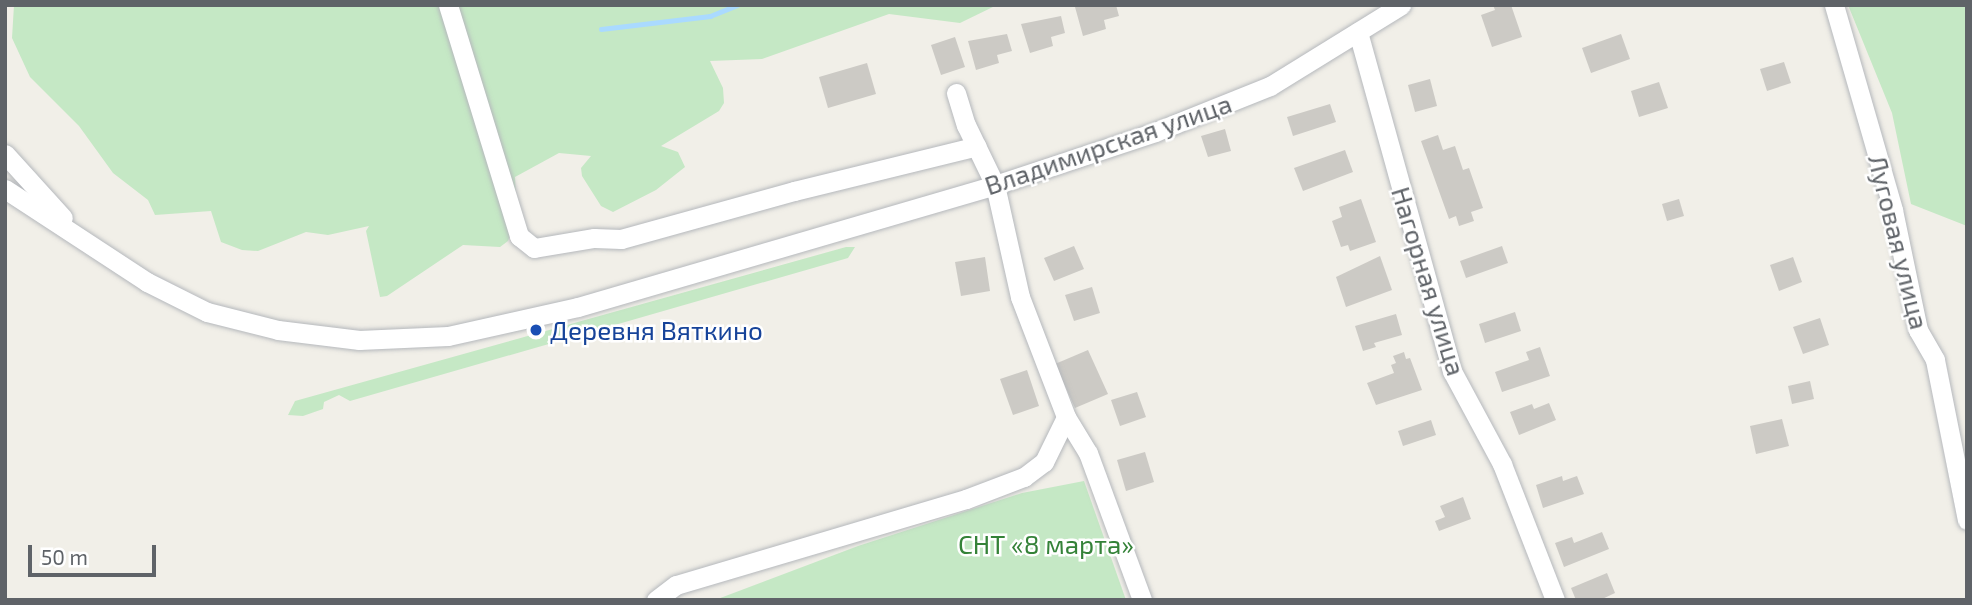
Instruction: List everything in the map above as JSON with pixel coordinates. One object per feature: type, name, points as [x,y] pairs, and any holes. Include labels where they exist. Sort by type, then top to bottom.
[{"type":"street","points":[[448,5],[519,236],[534,248],[594,238],[621,239],[794,191],[976,146]]},
{"type":"street","points":[[1363,29],[1376,5]]},
{"type":"street","name":"Владимирская улица","points":[[85,242],[147,282],[207,312],[278,330],[359,340],[448,336],[565,310],[995,185],[1155,132],[1270,86],[1401,5]]},
{"type":"street","name":"Луговая улица","points":[[1834,5],[1893,210],[1918,330],[1935,360],[1967,520]]},
{"type":"street","name":"Нагорная улица","points":[[1363,29],[1452,371],[1502,464],[1555,600]]},
{"type":"street","points":[[956,93],[976,146],[995,185],[1020,297],[1066,417],[1088,453],[1142,600]]},
{"type":"street","points":[[5,154],[85,242]]},
{"type":"street","points":[[5,189],[85,242]]},
{"type":"street","points":[[656,600],[676,585],[966,499],[1024,477],[1044,462],[1066,417]]},
{"type":"green space","points":[[14,5],[997,5],[960,23],[889,14],[762,59],[710,61],[723,88],[724,103],[719,111],[661,146],[678,152],[685,167],[656,190],[613,212],[601,206],[582,176],[581,168],[591,156],[559,153],[515,177],[517,216],[508,241],[500,247],[463,245],[387,296],[380,297],[366,231],[369,226],[328,235],[306,232],[258,251],[242,250],[221,242],[211,211],[155,215],[148,200],[113,173],[79,126],[30,77],[12,38]]},
{"type":"green space","points":[[1848,5],[1967,5],[1967,226],[1911,204],[1892,113]]},
{"type":"green space","points":[[846,247],[855,247],[848,258],[350,401],[339,395],[324,402],[323,409],[303,416],[288,415],[295,401]]},
{"type":"green space","name":"СНТ «8 марта»","points":[[1084,481],[1126,600],[715,600],[858,546],[1022,493]]},
{"type":"building","points":[[1116,5],[1119,16],[1104,20],[1106,29],[1083,36],[1075,7]]},
{"type":"building","points":[[1493,5],[1511,5],[1522,37],[1492,47],[1481,15],[1495,10]]},
{"type":"building","points":[[1061,16],[1065,33],[1051,37],[1053,46],[1030,53],[1021,24]]},
{"type":"building","points":[[1007,34],[1012,51],[997,55],[999,63],[976,70],[968,41]]},
{"type":"building","points":[[1621,34],[1630,59],[1591,73],[1582,48]]},
{"type":"building","points":[[955,37],[965,67],[941,75],[931,45]]},
{"type":"building","points":[[1784,62],[1791,83],[1767,91],[1760,69]]},
{"type":"building","points":[[867,63],[876,94],[828,108],[819,77]]},
{"type":"building","points":[[1430,79],[1437,106],[1415,112],[1408,85]]},
{"type":"building","points":[[1659,82],[1668,108],[1639,117],[1631,91]]},
{"type":"building","points":[[1330,104],[1336,122],[1293,136],[1287,117]]},
{"type":"building","points":[[1225,129],[1231,151],[1208,157],[1201,136]]},
{"type":"building","points":[[1438,135],[1443,150],[1455,146],[1463,170],[1469,168],[1483,208],[1471,212],[1474,221],[1459,226],[1456,216],[1449,219],[1421,141]]},
{"type":"building","points":[[1345,150],[1353,172],[1303,191],[1294,168]]},
{"type":"building","points":[[1361,199],[1376,242],[1350,251],[1348,245],[1341,247],[1332,221],[1342,217],[1339,207]]},
{"type":"building","points":[[1679,199],[1684,216],[1667,221],[1662,204]]},
{"type":"building","points":[[1074,246],[1084,269],[1054,281],[1044,258]]},
{"type":"building","points":[[1502,246],[1508,263],[1466,278],[1460,261]]},
{"type":"building","points":[[1380,256],[1392,290],[1346,307],[1336,277]]},
{"type":"building","points":[[985,257],[990,291],[961,296],[955,262]]},
{"type":"building","points":[[1793,257],[1802,282],[1779,291],[1770,265]]},
{"type":"building","points":[[1092,287],[1100,313],[1074,321],[1065,295]]},
{"type":"building","points":[[1515,312],[1521,331],[1485,343],[1479,324]]},
{"type":"building","points":[[1396,314],[1402,335],[1374,343],[1376,347],[1363,351],[1355,326]]},
{"type":"building","points":[[1820,318],[1829,345],[1803,354],[1793,327]]},
{"type":"building","points":[[1540,347],[1550,376],[1502,392],[1495,372],[1529,360],[1526,352]]},
{"type":"building","points":[[1088,350],[1108,394],[1075,408],[1055,364]]},
{"type":"building","points":[[1404,352],[1406,359],[1410,358],[1422,390],[1376,405],[1367,383],[1394,373],[1391,365],[1396,363],[1393,356]]},
{"type":"building","points":[[1027,370],[1039,406],[1013,415],[1000,379]]},
{"type":"building","points":[[1810,381],[1814,399],[1792,404],[1788,386]]},
{"type":"building","points":[[1137,392],[1146,417],[1120,426],[1111,400]]},
{"type":"building","points":[[1549,403],[1556,420],[1519,435],[1510,412],[1532,404],[1534,409]]},
{"type":"building","points":[[1782,419],[1789,446],[1756,454],[1750,426]]},
{"type":"building","points":[[1431,420],[1436,435],[1403,446],[1398,431]]},
{"type":"building","points":[[1145,452],[1154,482],[1126,491],[1117,460]]},
{"type":"building","points":[[1562,476],[1563,481],[1577,476],[1584,494],[1543,508],[1536,485]]},
{"type":"building","points":[[1463,497],[1471,519],[1439,531],[1435,521],[1445,517],[1440,506]]},
{"type":"building","points":[[1602,532],[1609,549],[1564,567],[1555,543],[1572,537],[1574,543]]},
{"type":"building","points":[[1607,573],[1615,593],[1600,600],[1576,600],[1571,588]]},
{"type":"waterway","points":[[601,29],[710,16],[737,5]]},
{"type":"place","name":"Деревня Вяткино","points":[[536,330]]}]
